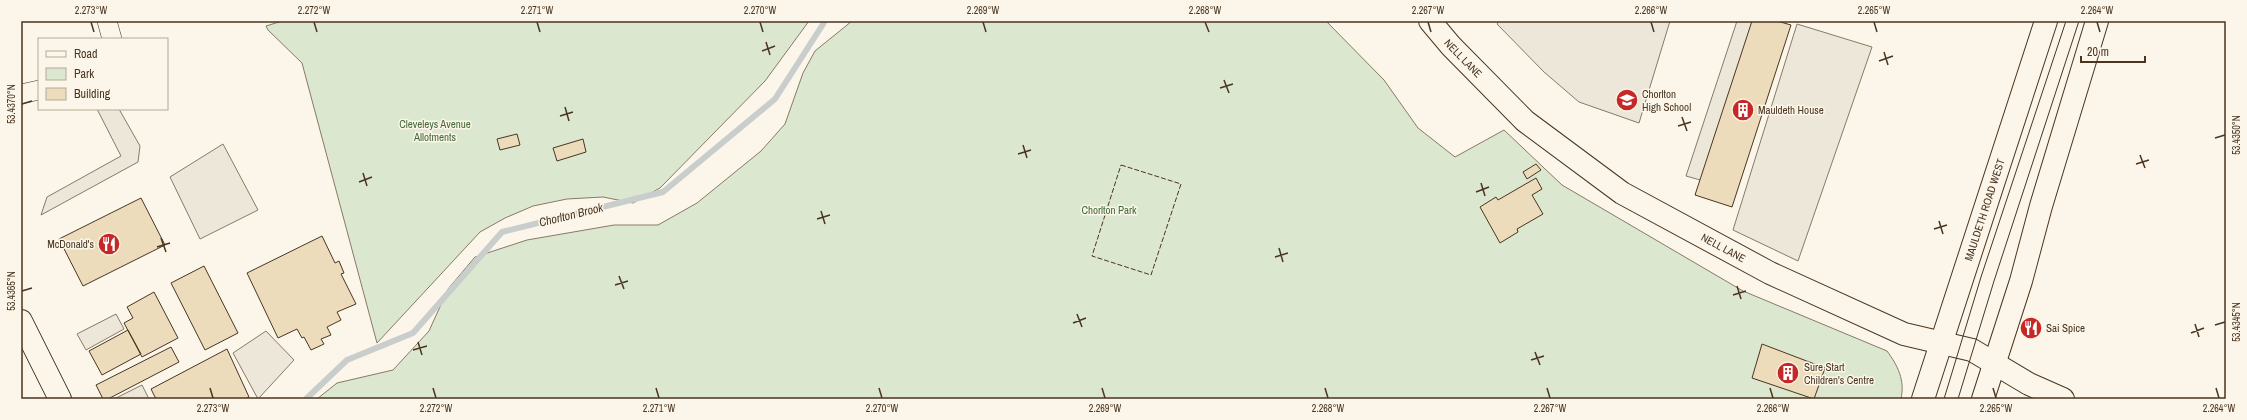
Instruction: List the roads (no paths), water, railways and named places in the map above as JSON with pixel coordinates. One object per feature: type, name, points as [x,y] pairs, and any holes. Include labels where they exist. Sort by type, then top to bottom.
[{"type":"street","points":[[107,21],[112,38]]},
{"type":"street","name":"NELL LANE","points":[[1430,21],[1451,46],[1525,121],[1622,193],[1770,273],[1904,334],[1972,350],[2030,384],[2063,399]]},
{"type":"street","name":"MAULDETH ROAD WEST","points":[[1923,399],[1940,342],[2046,21]]},
{"type":"street","points":[[1983,399],[2021,281],[2041,206],[2097,21]]},
{"type":"street","points":[[21,94],[38,90]]},
{"type":"street","points":[[21,321],[60,399]]},
{"type":"waterway","name":"Chorlton Brook","points":[[306,399],[347,360],[413,333],[502,232],[663,192],[775,99],[825,21]]},
{"type":"tram line","points":[[1944,399],[1981,277],[2066,21]]},
{"type":"tram line","points":[[1958,399],[1994,281],[2079,21]]},
{"type":"place","name":"Chorlton High School","points":[[1627,100]]},
{"type":"place","name":"Mauldeth House","points":[[1743,110]]},
{"type":"place","name":"McDonald's","points":[[109,244]]},
{"type":"place","name":"Sai Spice","points":[[2031,328]]},
{"type":"place","name":"Sure Start Children's Centre","points":[[1788,373]]},
{"type":"park label","name":"Cleveleys Avenue Allotments","points":[[435,130]]},
{"type":"park label","name":"Chorlton Park","points":[[1109,210]]}]
